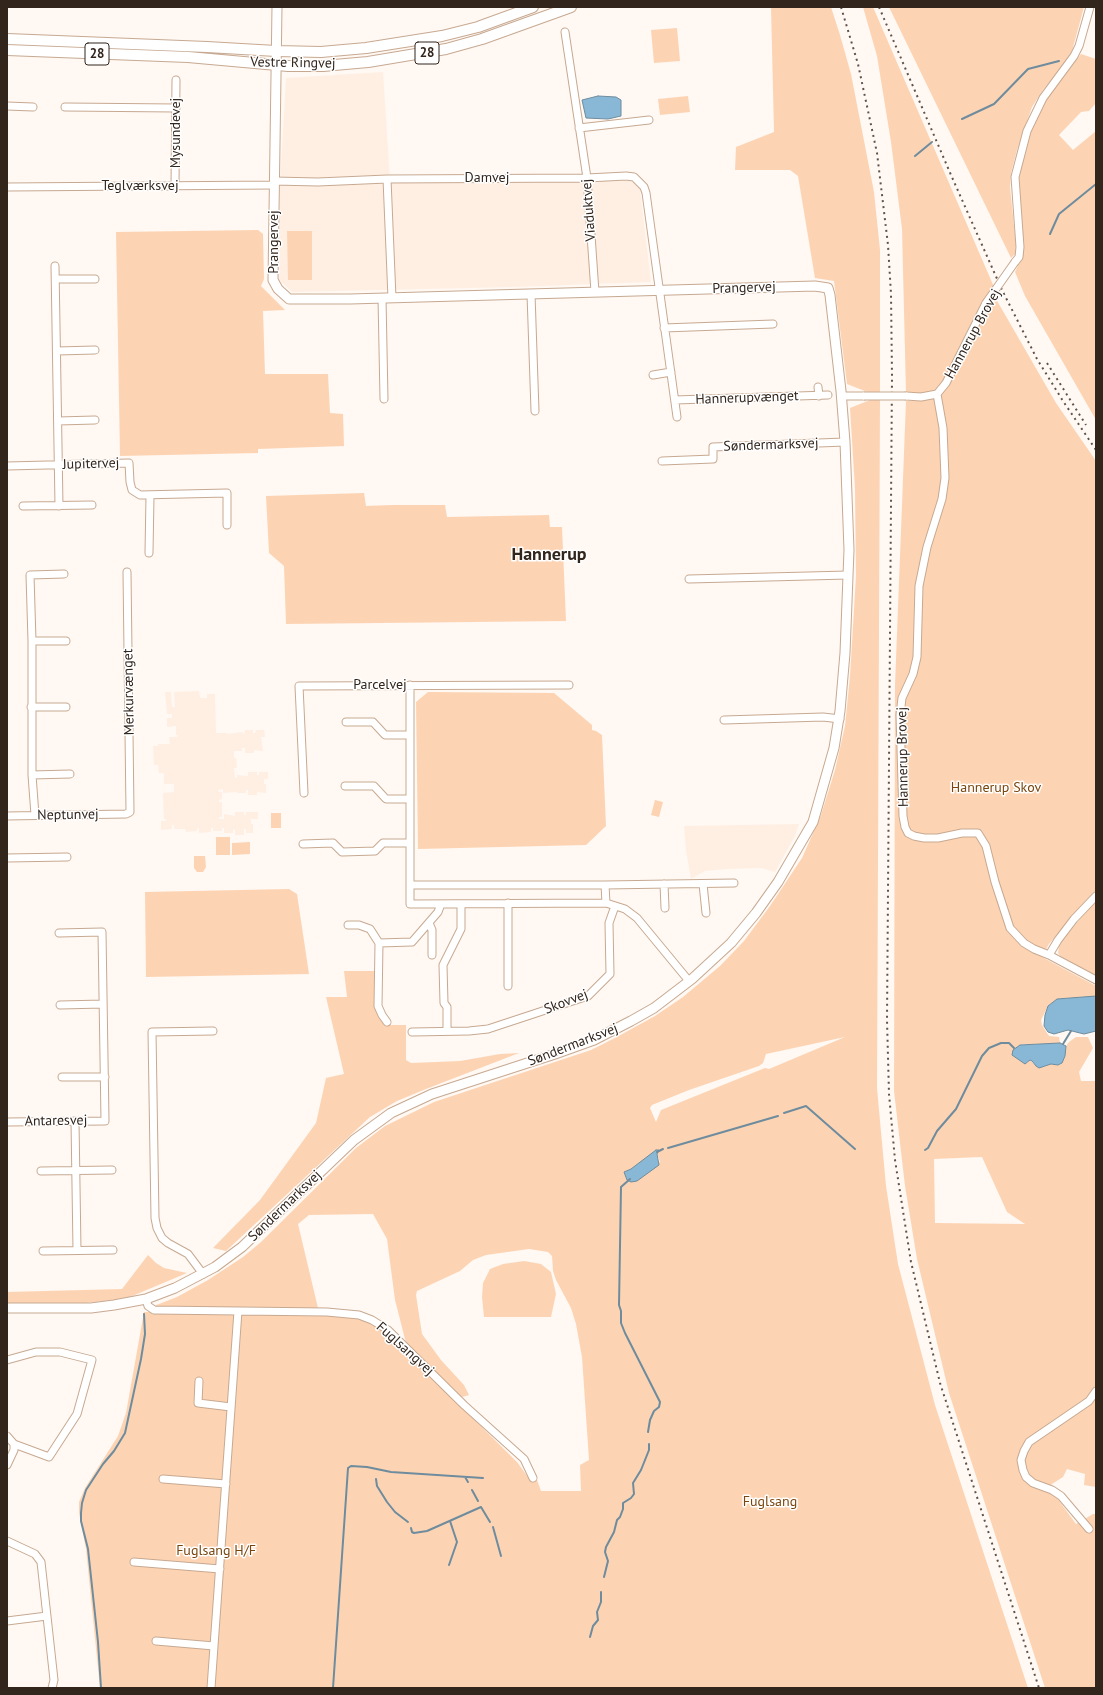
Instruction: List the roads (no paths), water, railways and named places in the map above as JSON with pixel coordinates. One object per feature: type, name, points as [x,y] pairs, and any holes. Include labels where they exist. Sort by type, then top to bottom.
[{"type":"main road","name":"Vestre Ringvej","points":[[7,39],[320,52],[409,42],[478,26],[533,7]]},
{"type":"main road","name":"Vestre Ringvej","points":[[7,50],[188,57],[276,65],[323,66],[368,62],[432,52],[482,39],[571,7]]},
{"type":"street","name":"Prangervej","points":[[277,7],[273,280],[278,289],[289,299],[392,298],[814,286],[828,288]]},
{"type":"street","name":"Hannerup Brovej","points":[[841,396],[921,397],[937,394],[946,383],[986,303],[1018,257],[1020,247],[1015,177],[1027,131],[1043,98],[1074,56],[1079,46],[1090,7]]},
{"type":"street","name":"Viaduktvej","points":[[565,32],[587,178],[595,292]]},
{"type":"street","name":"Mysundevej","points":[[175,186],[176,80]]},
{"type":"street","points":[[7,106],[34,107]]},
{"type":"street","points":[[65,107],[176,108]]},
{"type":"street","points":[[579,128],[650,120]]},
{"type":"street","points":[[587,178],[634,177],[644,187],[651,225],[659,291]]},
{"type":"street","name":"Damvej","points":[[274,183],[367,179],[587,178]]},
{"type":"street","points":[[387,179],[392,298]]},
{"type":"street","name":"Teglværksvej","points":[[7,187],[175,186],[274,183]]},
{"type":"street","points":[[55,266],[59,506]]},
{"type":"street","points":[[56,279],[95,278]]},
{"type":"street","name":"Søndermarksvej","points":[[7,1308],[91,1308],[114,1305],[146,1299],[175,1288],[203,1274],[216,1267],[242,1247],[354,1140],[392,1113],[432,1094],[594,1040],[642,1014],[690,981],[709,965],[744,929],[778,882],[794,857],[813,822],[827,774],[840,719],[845,653],[848,575],[845,442],[830,295],[828,288]]},
{"type":"street","name":"Hannerupvænget","points":[[659,291],[677,417]]},
{"type":"street","points":[[531,294],[535,412]]},
{"type":"street","points":[[382,298],[384,399]]},
{"type":"street","points":[[664,328],[773,324]]},
{"type":"street","points":[[57,351],[95,350]]},
{"type":"street","points":[[653,375],[671,372]]},
{"type":"street","name":"Hannerupvænget","points":[[818,387],[819,396]]},
{"type":"street","name":"Hannerup Brovej","points":[[937,394],[944,428],[945,478],[942,498],[927,547],[919,586],[917,657],[913,674],[902,698],[900,715],[903,816],[905,827],[908,833],[924,838],[938,838],[962,833],[978,832],[986,846],[994,882],[1010,928],[1024,943],[1049,955]]},
{"type":"street","name":"Hannerupvænget","points":[[675,400],[828,395]]},
{"type":"street","points":[[58,421],[96,420]]},
{"type":"street","name":"Søndermarksvej","points":[[662,461],[713,459],[713,447],[845,442]]},
{"type":"street","name":"Jupitervej","points":[[7,466],[129,463],[132,490],[140,495],[150,496],[227,493],[228,525]]},
{"type":"street","points":[[149,553],[150,496]]},
{"type":"street","points":[[23,506],[92,505]]},
{"type":"street","name":"Merkurvænget","points":[[126,572],[130,812]]},
{"type":"street","points":[[35,815],[32,775],[32,641],[30,575],[64,574]]},
{"type":"street","points":[[689,578],[848,575]]},
{"type":"street","points":[[32,641],[66,641]]},
{"type":"street","points":[[410,685],[410,904],[606,903],[624,909],[636,918],[690,981]]},
{"type":"street","name":"Parcelvej","points":[[304,793],[299,686],[569,685]]},
{"type":"street","points":[[31,707],[66,707]]},
{"type":"street","points":[[724,720],[823,717],[840,719]]},
{"type":"street","points":[[346,722],[373,722],[385,735],[410,735]]},
{"type":"street","points":[[32,775],[70,774]]},
{"type":"street","points":[[345,786],[374,786],[386,799],[410,799]]},
{"type":"street","name":"Neptunvej","points":[[7,816],[126,814],[130,812]]},
{"type":"street","points":[[303,844],[333,843],[342,852],[375,851],[383,843],[410,843]]},
{"type":"street","points":[[7,858],[67,857]]},
{"type":"street","points":[[410,885],[606,885],[734,883]]},
{"type":"street","points":[[664,884],[664,908]]},
{"type":"street","points":[[703,884],[706,913]]},
{"type":"street","points":[[606,885],[606,903]]},
{"type":"street","points":[[1096,896],[1074,919],[1049,955],[1096,980]]},
{"type":"street","points":[[508,903],[508,986]]},
{"type":"street","points":[[379,943],[412,942],[438,912],[441,904]]},
{"type":"street","points":[[447,1032],[447,1007],[444,1003],[444,965],[461,929],[461,904]]},
{"type":"street","name":"Skovvej","points":[[412,1032],[447,1032],[488,1029],[588,996],[610,974],[609,923],[615,906]]},
{"type":"street","points":[[429,923],[432,930],[432,955]]},
{"type":"street","points":[[348,925],[359,925],[370,929],[379,943],[378,1006],[387,1022]]},
{"type":"street","points":[[59,932],[102,932],[104,1076],[62,1077]]},
{"type":"street","points":[[60,1005],[103,1004]]},
{"type":"street","points":[[203,1274],[188,1254],[162,1238],[157,1228],[155,1218],[152,1032],[213,1031]]},
{"type":"street","name":"Antaresvej","points":[[7,1122],[105,1121],[104,1076]]},
{"type":"street","points":[[75,1121],[77,1250]]},
{"type":"street","points":[[41,1171],[112,1170]]},
{"type":"street","points":[[43,1251],[113,1250]]},
{"type":"street","name":"Fuglsangvej","points":[[146,1299],[148,1306],[154,1310],[333,1312],[359,1315],[372,1320],[388,1330],[464,1405],[524,1459],[533,1478]]},
{"type":"street","points":[[211,1688],[238,1311]]},
{"type":"street","points":[[7,1360],[36,1352],[60,1352],[92,1360],[77,1414],[48,1457],[14,1444],[7,1436]]},
{"type":"street","points":[[199,1381],[198,1403],[232,1407]]},
{"type":"street","points":[[1089,1528],[1061,1496],[1052,1490],[1033,1483],[1026,1477],[1021,1460],[1024,1451],[1030,1442],[1089,1401],[1096,1391]]},
{"type":"street","points":[[7,1465],[14,1450],[14,1444]]},
{"type":"street","points":[[163,1480],[226,1484]]},
{"type":"street","points":[[7,1542],[35,1554],[41,1562],[54,1680],[52,1688]]},
{"type":"street","points":[[134,1562],[220,1569]]},
{"type":"street","points":[[7,1621],[47,1616]]},
{"type":"street","points":[[156,1641],[214,1646]]},
{"type":"water","points":[[598,96],[616,97],[621,100],[621,116],[608,119],[586,118],[582,100]]},
{"type":"water","points":[[1096,996],[1096,1031],[1084,1034],[1068,1030],[1054,1034],[1048,1032],[1044,1026],[1048,1006],[1057,999]]},
{"type":"water","points":[[1060,1043],[1066,1046],[1065,1056],[1062,1063],[1058,1065],[1051,1064],[1039,1068],[1030,1060],[1025,1064],[1012,1055],[1013,1050],[1020,1045]]},
{"type":"water","points":[[656,1150],[659,1150],[657,1154],[659,1165],[637,1181],[631,1182],[627,1180],[624,1172],[631,1169]]},
{"type":"waterway","points":[[962,119],[994,104],[1028,69],[1059,61]]},
{"type":"waterway","points":[[915,156],[932,142]]},
{"type":"waterway","points":[[1050,234],[1059,214],[1096,184]]},
{"type":"waterway","points":[[1063,1044],[1071,1031]]},
{"type":"waterway","points":[[925,1150],[928,1148],[937,1131],[956,1109],[982,1056],[989,1048],[1001,1043],[1009,1043],[1014,1048]]},
{"type":"waterway","points":[[784,1113],[806,1106],[855,1149]]},
{"type":"waterway","points":[[668,1148],[778,1116]]},
{"type":"waterway","points":[[657,1152],[663,1149]]},
{"type":"waterway","points":[[630,1179],[621,1187],[619,1305],[621,1311],[621,1323],[625,1333],[660,1402],[659,1407],[654,1411],[650,1420],[648,1432]]},
{"type":"waterway","points":[[101,1688],[98,1642],[88,1549],[81,1521],[82,1503],[86,1490],[125,1433],[145,1334],[144,1314]]},
{"type":"waterway","points":[[604,1577],[608,1561],[605,1552],[606,1547],[614,1532],[617,1520],[620,1517],[623,1509],[623,1503],[634,1494],[633,1483],[641,1470],[649,1450],[649,1444]]},
{"type":"waterway","points":[[333,1688],[348,1468],[351,1466],[367,1467],[391,1472],[483,1478]]},
{"type":"waterway","points":[[465,1477],[468,1482]]},
{"type":"waterway","points":[[376,1479],[377,1486],[387,1502],[395,1512],[408,1522]]},
{"type":"waterway","points":[[472,1490],[478,1501]]},
{"type":"waterway","points":[[411,1528],[412,1532],[414,1533],[427,1531],[481,1507],[490,1522]]},
{"type":"waterway","points":[[449,1565],[457,1542],[450,1521]]},
{"type":"waterway","points":[[493,1527],[501,1556]]},
{"type":"waterway","points":[[590,1637],[593,1626],[598,1620],[597,1612],[601,1602],[601,1592]]},
{"type":"railway","points":[[841,7],[858,64],[877,153],[888,245],[891,294],[892,376],[887,1020],[889,1094],[895,1160],[911,1262],[940,1383],[1039,1688]]},
{"type":"railway","points":[[879,7],[1002,290],[1037,359],[1096,450]]},
{"type":"railway","points":[[1047,363],[1086,425]]},
{"type":"district","name":"Hannerup","points":[[549,555]]},
{"type":"park label","name":"Hannerup Skov","points":[[996,788]]},
{"type":"park label","name":"Fuglsang","points":[[770,1502]]},
{"type":"park label","name":"Fuglsang H/F","points":[[216,1551]]}]
